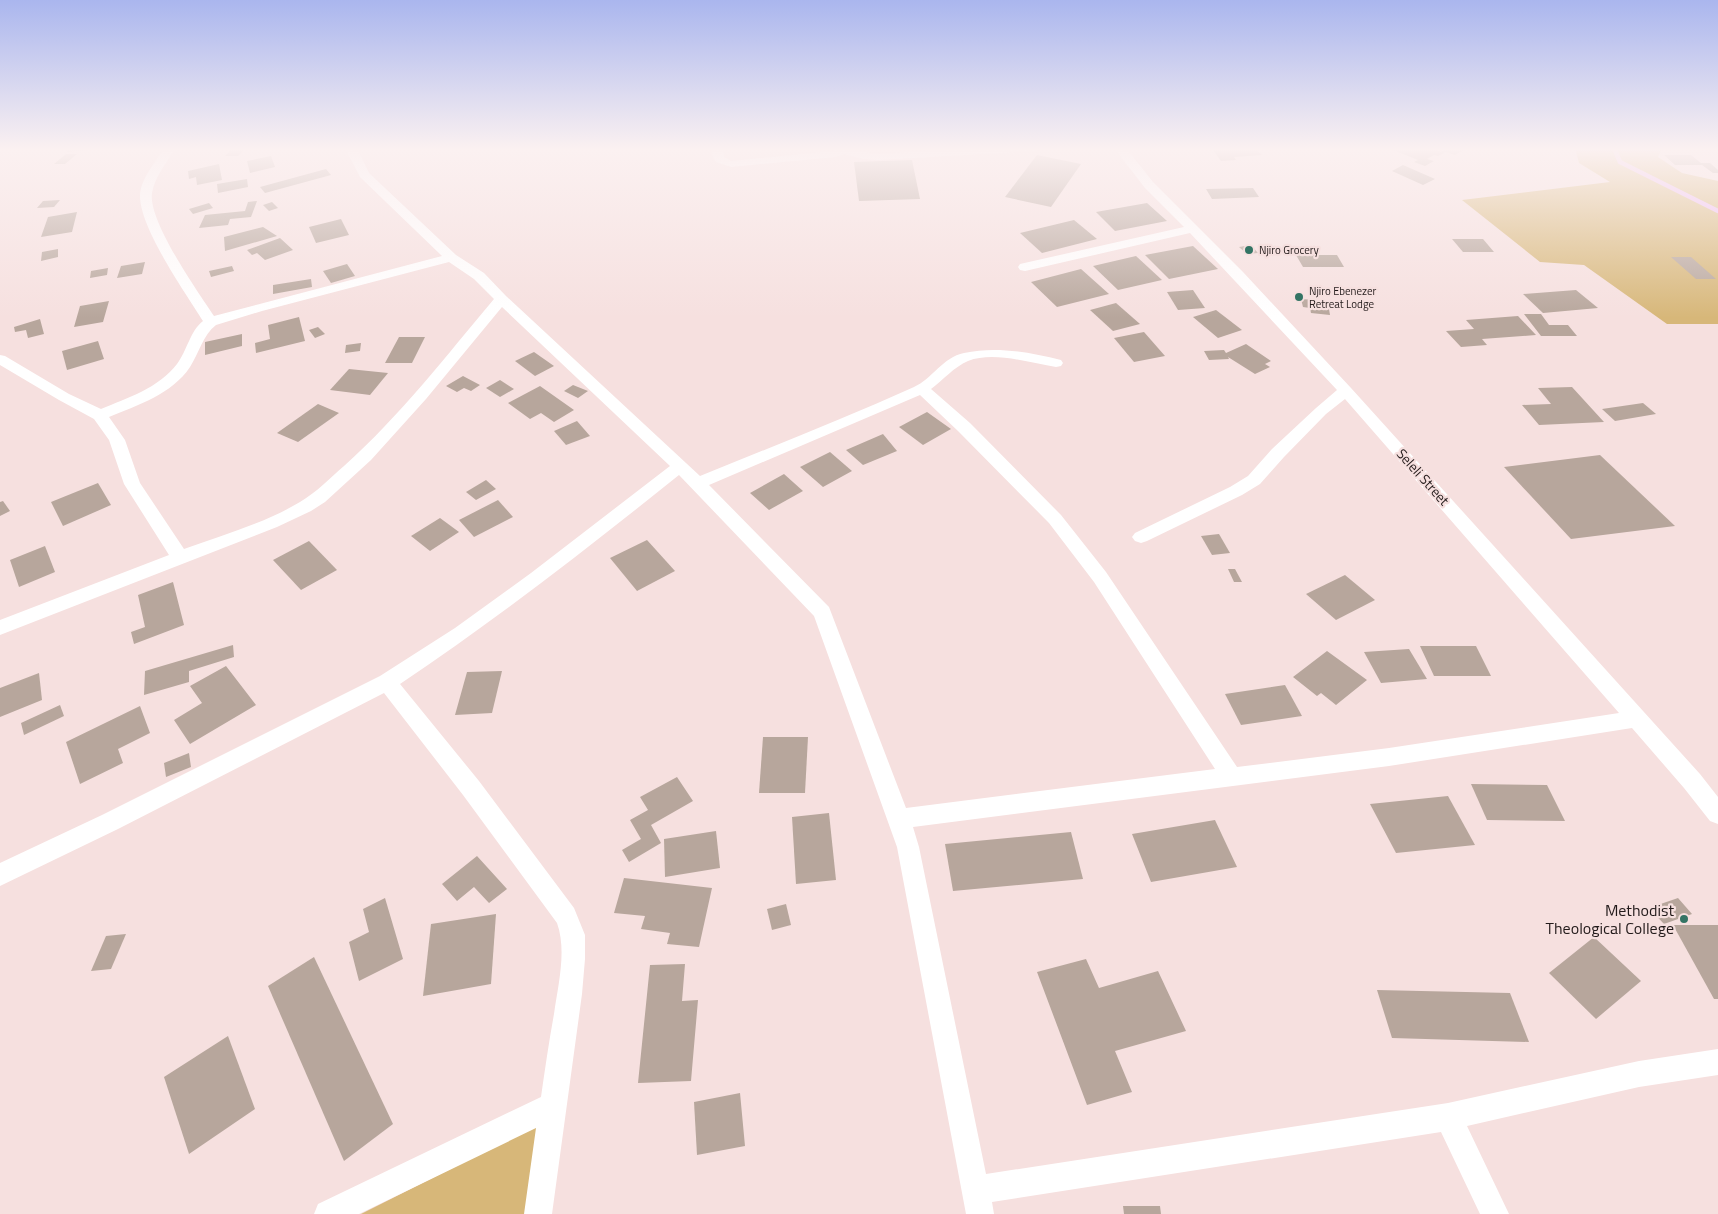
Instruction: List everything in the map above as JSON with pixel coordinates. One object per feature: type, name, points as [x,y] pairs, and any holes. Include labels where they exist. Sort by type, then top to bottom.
[{"type":"street","points":[[147,205],[166,248],[210,322]]},
{"type":"street","points":[[395,205],[451,258],[479,276],[501,299],[680,466],[822,612],[908,847],[978,1202],[1448,1117],[1639,1074],[1718,1062]]},
{"type":"street","name":"Seleli Street","points":[[1168,205],[1346,391],[1692,781],[1718,814]]},
{"type":"street","points":[[1025,267],[1192,229]]},
{"type":"street","points":[[100,415],[142,398],[166,383],[183,366],[204,328],[210,322],[451,258]]},
{"type":"street","points":[[0,628],[271,523],[305,507],[319,498],[365,456],[421,396],[501,299]]},
{"type":"street","points":[[697,484],[922,389],[954,363],[966,357],[988,353],[1012,355],[1056,363]]},
{"type":"street","points":[[0,359],[64,397],[100,415],[117,440],[132,484],[180,557]]},
{"type":"street","points":[[922,389],[964,427],[1055,519],[1100,577],[1231,776]]},
{"type":"street","points":[[1141,537],[1236,491],[1254,480],[1278,453],[1314,418],[1346,391]]},
{"type":"street","points":[[0,875],[110,822],[387,682],[462,633],[537,578],[680,466]]},
{"type":"street","points":[[387,682],[542,881],[566,916],[570,926],[573,959],[538,1214]]},
{"type":"street","points":[[899,819],[1390,757],[1637,719]]},
{"type":"street","points":[[328,1214],[552,1106]]},
{"type":"street","points":[[1448,1117],[1495,1214]]},
{"type":"shaded area","points":[[1468,205],[1718,205],[1718,324],[1667,324],[1584,265],[1540,262]]},
{"type":"shaded area","points":[[538,1125],[526,1214],[361,1214]]},
{"type":"building","points":[[40,205],[56,205],[54,207],[37,208]]},
{"type":"building","points":[[203,205],[210,205],[213,208],[193,214],[189,209]]},
{"type":"building","points":[[247,205],[256,205],[251,217],[230,219],[228,225],[199,228],[205,215],[245,211]]},
{"type":"building","points":[[263,205],[275,205],[278,208],[269,211]]},
{"type":"building","points":[[1138,205],[1149,205],[1167,221],[1115,231],[1096,212]]},
{"type":"building","points":[[77,212],[72,232],[41,237],[48,217]]},
{"type":"building","points":[[341,219],[349,235],[316,243],[309,227]]},
{"type":"building","points":[[1074,220],[1097,239],[1042,253],[1020,233]]},
{"type":"building","points":[[263,227],[277,236],[225,251],[224,237]]},
{"type":"building","points":[[280,238],[293,250],[265,260],[257,253],[252,255],[247,250]]},
{"type":"building","points":[[1452,239],[1483,239],[1494,252],[1463,252]]},
{"type":"building","points":[[1251,245],[1258,253],[1247,254],[1239,247]]},
{"type":"building","points":[[1193,246],[1218,269],[1169,279],[1145,255]]},
{"type":"building","points":[[58,249],[58,257],[41,261],[42,252]]},
{"type":"building","points":[[1296,255],[1337,255],[1344,267],[1303,267]]},
{"type":"building","points":[[1136,256],[1162,280],[1118,290],[1093,266]]},
{"type":"building","points":[[1671,257],[1691,257],[1716,279],[1696,279]]},
{"type":"building","points":[[145,262],[142,274],[117,278],[121,266]]},
{"type":"building","points":[[347,264],[355,276],[331,283],[323,271]]},
{"type":"building","points":[[232,266],[234,271],[211,277],[209,271]]},
{"type":"building","points":[[108,268],[107,275],[90,278],[91,271]]},
{"type":"building","points":[[1081,269],[1109,294],[1057,307],[1031,282]]},
{"type":"building","points":[[311,279],[312,287],[273,294],[273,285]]},
{"type":"building","points":[[1193,290],[1205,308],[1178,310],[1167,292]]},
{"type":"building","points":[[1576,290],[1598,308],[1543,313],[1523,294]]},
{"type":"building","points":[[1301,299],[1315,300],[1317,308],[1329,309],[1330,315],[1311,313],[1310,308],[1303,307]]},
{"type":"building","points":[[109,301],[103,322],[74,327],[80,306]]},
{"type":"building","points":[[1116,303],[1140,324],[1113,331],[1090,310]]},
{"type":"building","points":[[1216,310],[1242,330],[1218,338],[1193,317]]},
{"type":"building","points":[[1524,314],[1541,314],[1549,325],[1568,325],[1577,336],[1541,336]]},
{"type":"building","points":[[1518,316],[1536,335],[1482,339],[1487,345],[1461,347],[1446,331],[1474,329],[1466,320]]},
{"type":"building","points":[[299,317],[305,341],[256,353],[255,343],[270,339],[268,325]]},
{"type":"building","points":[[40,319],[44,334],[28,338],[26,330],[15,332],[14,327]]},
{"type":"building","points":[[318,327],[325,334],[315,338],[309,330]]},
{"type":"building","points":[[1144,332],[1165,356],[1134,362],[1114,338]]},
{"type":"building","points":[[242,334],[242,346],[205,355],[205,342]]},
{"type":"building","points":[[399,337],[425,337],[412,363],[385,363]]},
{"type":"building","points":[[98,341],[104,359],[67,370],[62,351]]},
{"type":"building","points":[[361,343],[360,351],[345,353],[346,345]]},
{"type":"building","points":[[1246,344],[1271,361],[1265,364],[1270,367],[1255,374],[1228,357],[1229,359],[1209,360],[1204,351],[1224,350],[1226,353]]},
{"type":"building","points":[[534,352],[554,366],[535,376],[515,361]]},
{"type":"building","points":[[349,369],[388,373],[370,395],[330,390]]},
{"type":"building","points":[[463,376],[480,385],[471,391],[464,388],[457,392],[446,386]]},
{"type":"building","points":[[500,380],[514,389],[500,397],[486,388]]},
{"type":"building","points":[[573,385],[588,391],[578,398],[564,391]]},
{"type":"building","points":[[540,386],[574,410],[554,422],[541,413],[530,419],[508,403]]},
{"type":"building","points":[[1572,387],[1604,422],[1539,425],[1522,405],[1551,404],[1538,388]]},
{"type":"building","points":[[1643,403],[1656,414],[1615,421],[1602,409]]},
{"type":"building","points":[[318,404],[339,413],[298,442],[277,433]]},
{"type":"building","points":[[927,412],[951,429],[923,445],[899,427]]},
{"type":"building","points":[[577,421],[590,436],[566,445],[554,431]]},
{"type":"building","points":[[883,434],[897,451],[863,465],[846,450]]},
{"type":"building","points":[[830,452],[852,471],[823,487],[800,467]]},
{"type":"building","points":[[1600,455],[1675,526],[1571,539],[1504,467]]},
{"type":"building","points":[[784,474],[803,491],[769,510],[750,493]]},
{"type":"building","points":[[486,480],[496,489],[476,500],[466,492]]},
{"type":"building","points":[[98,483],[111,505],[63,526],[51,502]]},
{"type":"building","points":[[498,500],[513,517],[474,537],[459,520]]},
{"type":"building","points":[[3,501],[10,511],[0,516],[0,502]]},
{"type":"building","points":[[440,518],[459,532],[430,551],[411,536]]},
{"type":"building","points":[[1219,534],[1230,553],[1212,555],[1201,536]]},
{"type":"building","points":[[647,540],[675,571],[637,591],[610,558]]},
{"type":"building","points":[[309,541],[337,570],[301,590],[273,560]]},
{"type":"building","points":[[45,546],[55,572],[19,587],[10,560]]},
{"type":"building","points":[[1228,569],[1235,569],[1242,582],[1234,582]]},
{"type":"building","points":[[1345,575],[1375,600],[1336,620],[1306,594]]},
{"type":"building","points":[[173,582],[184,625],[134,644],[131,632],[145,627],[138,595]]},
{"type":"building","points":[[233,645],[234,657],[189,671],[189,682],[144,695],[145,671]]},
{"type":"building","points":[[1420,646],[1476,646],[1491,676],[1434,676]]},
{"type":"building","points":[[1409,649],[1427,679],[1381,683],[1364,652]]},
{"type":"building","points":[[1327,651],[1367,680],[1336,705],[1321,693],[1317,696],[1293,677]]},
{"type":"building","points":[[226,666],[256,705],[190,744],[174,720],[202,703],[190,686]]},
{"type":"building","points":[[502,671],[492,713],[455,715],[467,672]]},
{"type":"building","points":[[39,673],[42,700],[0,717],[0,688]]},
{"type":"building","points":[[1285,685],[1302,716],[1241,725],[1225,694]]},
{"type":"building","points":[[60,705],[64,716],[24,735],[21,723]]},
{"type":"building","points":[[140,706],[150,733],[118,749],[123,763],[80,784],[66,742]]},
{"type":"building","points":[[763,737],[808,737],[805,793],[759,793]]},
{"type":"building","points":[[189,753],[191,767],[166,777],[164,763]]},
{"type":"building","points":[[677,777],[693,801],[651,825],[661,843],[629,862],[622,850],[641,839],[630,820],[648,810],[640,797]]},
{"type":"building","points":[[1471,784],[1547,785],[1565,821],[1487,820]]},
{"type":"building","points":[[1448,796],[1475,845],[1396,853],[1370,804]]},
{"type":"building","points":[[829,813],[836,880],[796,884],[792,817]]},
{"type":"building","points":[[1215,820],[1237,867],[1151,882],[1132,834]]},
{"type":"building","points":[[716,831],[720,868],[665,877],[664,839]]},
{"type":"building","points":[[1071,832],[1083,879],[953,891],[945,844]]},
{"type":"building","points":[[477,856],[507,889],[489,903],[474,887],[457,901],[442,884]]},
{"type":"building","points":[[624,878],[712,888],[699,947],[667,944],[670,933],[641,929],[645,916],[614,913]]},
{"type":"building","points":[[385,898],[403,959],[359,981],[349,942],[369,932],[363,909]]},
{"type":"building","points":[[1678,898],[1692,914],[1664,924],[1649,908]]},
{"type":"building","points":[[786,904],[791,925],[772,930],[767,909]]},
{"type":"building","points":[[496,914],[491,984],[423,996],[431,924]]},
{"type":"building","points":[[1673,925],[1718,925],[1718,999],[1714,999]]},
{"type":"building","points":[[126,934],[111,969],[91,971],[106,936]]},
{"type":"building","points":[[1594,937],[1641,981],[1596,1019],[1549,973]]},
{"type":"building","points":[[314,957],[393,1124],[344,1161],[268,986]]},
{"type":"building","points":[[1086,959],[1099,988],[1158,971],[1186,1031],[1115,1051],[1132,1092],[1087,1105],[1037,972]]},
{"type":"building","points":[[685,964],[682,1001],[698,1000],[691,1081],[638,1083],[650,965]]},
{"type":"building","points":[[1377,990],[1510,993],[1529,1042],[1392,1038]]},
{"type":"building","points":[[228,1036],[255,1109],[189,1154],[164,1077]]},
{"type":"building","points":[[740,1093],[745,1146],[697,1155],[694,1102]]},
{"type":"building","points":[[1123,1206],[1160,1206],[1161,1214],[1124,1214]]},
{"type":"waterway","points":[[1705,205],[1718,211]]},
{"type":"place","name":"Njiro Grocery","points":[[1249,250]]},
{"type":"place","name":"Njiro Ebenezer Retreat Lodge","points":[[1299,297]]},
{"type":"place","name":"Methodist Theological College","points":[[1684,919]]}]
